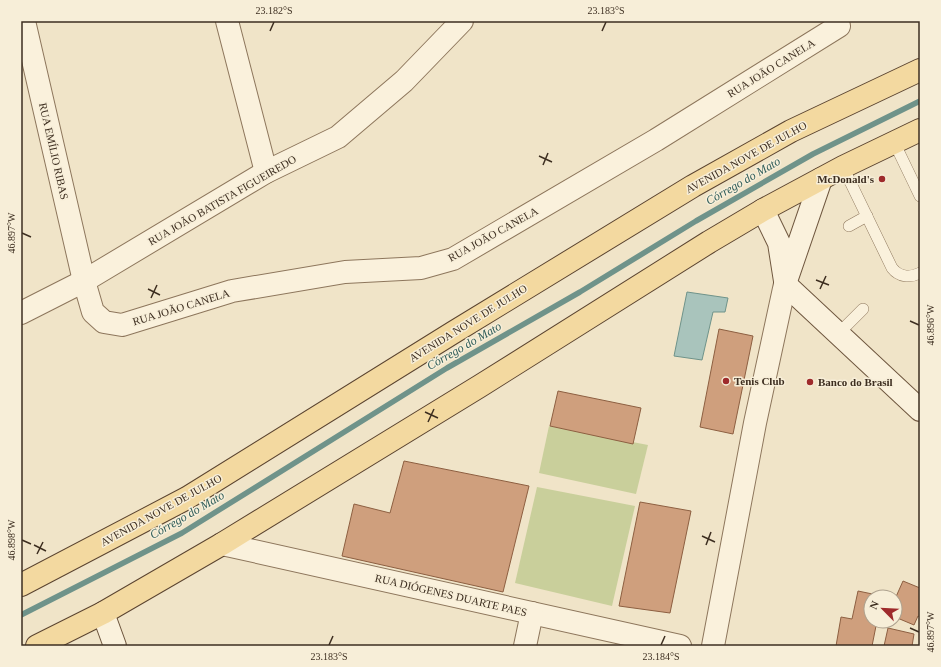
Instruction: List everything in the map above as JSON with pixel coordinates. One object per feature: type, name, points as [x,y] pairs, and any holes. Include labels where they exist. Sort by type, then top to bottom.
[{"type":"main road","name":"AVENIDA NOVE DE JULHO","points":[[21,585],[187,498],[454,332],[694,186],[791,131],[920,70]]},
{"type":"main road","points":[[37,646],[103,613],[222,544],[763,210],[843,167],[920,130]]},
{"type":"street","name":"RUA EMÍLIO RIBAS","points":[[24,21],[84,281]]},
{"type":"street","points":[[227,21],[266,172]]},
{"type":"street","name":"RUA JOÃO BATISTA FIGUEIREDO","points":[[21,313],[84,281],[266,172],[338,137],[404,81],[462,21]]},
{"type":"street","name":"RUA JOÃO CANELA","points":[[84,281],[93,312],[104,322],[122,325],[232,291],[345,272],[421,268],[453,258],[656,140],[839,26]]},
{"type":"street","points":[[713,646],[754,423],[785,284],[821,179]]},
{"type":"street","points":[[763,210],[779,243],[785,284],[920,410]]},
{"type":"street","name":"RUA DIÓGENES DUARTE PAES","points":[[222,544],[680,646]]},
{"type":"street","points":[[103,613],[114,646]]},
{"type":"street","points":[[525,646],[532,613]]},
{"type":"lane","points":[[894,142],[920,196]]},
{"type":"lane","points":[[843,167],[892,268],[896,273],[902,276],[914,276],[920,273]]},
{"type":"lane","points":[[849,226],[867,216]]},
{"type":"lane","points":[[838,333],[862,309]]},
{"type":"green space","points":[[549,426],[648,445],[636,494],[539,473]]},
{"type":"green space","points":[[537,487],[635,506],[612,606],[515,583]]},
{"type":"water","points":[[687,292],[728,298],[725,312],[713,312],[702,360],[674,356]]},
{"type":"building","name":"Tenis Club","points":[[719,329],[753,336],[733,434],[700,427]]},
{"type":"building","points":[[558,391],[641,408],[633,444],[550,426]]},
{"type":"building","points":[[404,461],[529,486],[503,592],[342,556],[354,504],[390,513]]},
{"type":"building","points":[[640,502],[691,511],[670,613],[619,606]]},
{"type":"building","points":[[903,581],[920,588],[920,617],[918,616],[914,625],[903,620],[903,589],[899,589]]},
{"type":"building","points":[[858,591],[863,592],[863,629],[875,629],[872,646],[836,646],[841,617],[852,619]]},
{"type":"building","points":[[888,629],[914,634],[912,646],[884,646]]},
{"type":"waterway","name":"Córrego do Mato","points":[[21,615],[182,533],[447,368],[580,292],[696,221],[813,154],[920,101]]},
{"type":"place","name":"McDonald's","points":[[882,179]]},
{"type":"place","name":"Tenis Club","points":[[726,381]]},
{"type":"place","name":"Banco do Brasil","points":[[810,382]]}]
